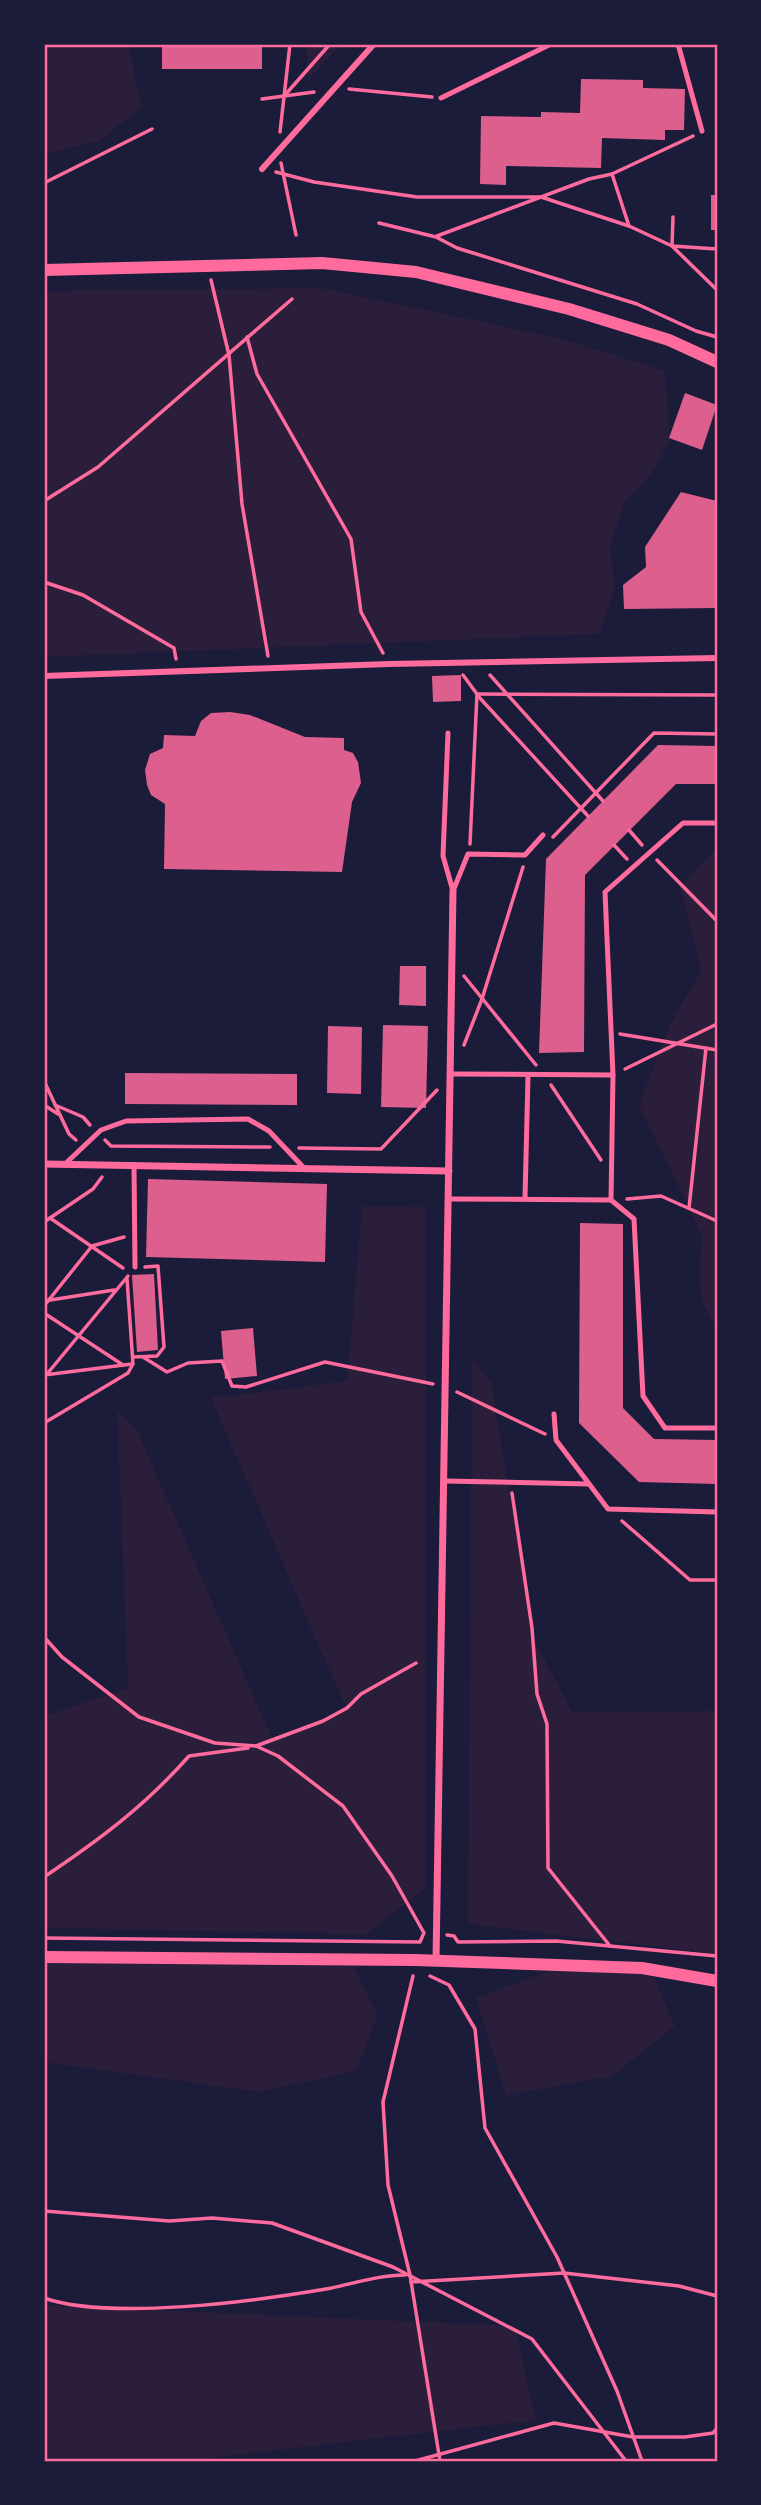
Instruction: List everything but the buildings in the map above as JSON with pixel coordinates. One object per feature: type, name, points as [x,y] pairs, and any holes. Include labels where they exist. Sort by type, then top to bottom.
[{"type":"street","points":[[262,169],[374,44]]},
{"type":"street","points":[[44,270],[321,263],[416,272],[569,309],[669,340],[717,362]]},
{"type":"street","points":[[44,676],[717,658]]},
{"type":"street","points":[[436,1961],[453,891]]},
{"type":"street","points":[[44,1164],[449,1171]]},
{"type":"street","points":[[44,1957],[414,1964],[436,1961],[642,1968],[717,1981]]},
{"type":"lane","points":[[441,98],[551,44]]},
{"type":"lane","points":[[678,44],[702,131]]},
{"type":"lane","points":[[448,733],[443,856],[453,891]]},
{"type":"lane","points":[[611,1200],[613,1075],[605,892],[683,822],[717,823]]},
{"type":"lane","points":[[453,891],[468,853],[525,855],[543,835]]},
{"type":"lane","points":[[452,1074],[613,1075]]},
{"type":"lane","points":[[525,1198],[528,1076]]},
{"type":"lane","points":[[65,1164],[101,1130],[127,1121],[248,1119],[269,1131],[305,1169]]},
{"type":"lane","points":[[134,1166],[135,1267]]},
{"type":"lane","points":[[450,1199],[611,1200],[634,1219],[643,1396],[665,1429],[717,1428]]},
{"type":"lane","points":[[554,1414],[556,1440],[608,1509],[717,1512]]},
{"type":"lane","points":[[445,1481],[589,1484]]},
{"type":"path","points":[[289,44],[277,154],[286,175],[296,235]]},
{"type":"path","points":[[284,97],[330,44]]},
{"type":"path","points":[[262,99],[335,88],[441,98]]},
{"type":"path","points":[[44,183],[152,129]]},
{"type":"path","points":[[436,237],[541,197],[612,174],[702,131]]},
{"type":"path","points":[[262,169],[417,197],[541,197],[629,226],[672,246],[717,290]]},
{"type":"path","points":[[612,174],[629,226]]},
{"type":"path","points":[[672,246],[673,217]]},
{"type":"path","points":[[379,223],[436,237],[457,248],[637,304],[696,331],[717,337]]},
{"type":"path","points":[[672,246],[717,249]]},
{"type":"path","points":[[207,264],[229,355],[242,504],[270,669]]},
{"type":"path","points":[[44,501],[98,467],[292,299]]},
{"type":"path","points":[[247,337],[257,374],[351,539],[362,612],[373,637]]},
{"type":"path","points":[[44,582],[83,595],[174,648],[178,672]]},
{"type":"path","points":[[453,663],[477,694],[588,816]]},
{"type":"path","points":[[479,663],[603,801]]},
{"type":"path","points":[[477,694],[717,695]]},
{"type":"path","points":[[468,853],[474,816],[477,694]]},
{"type":"path","points":[[552,838],[654,733],[717,734]]},
{"type":"path","points":[[629,831],[717,921]]},
{"type":"path","points":[[614,845],[634,867]]},
{"type":"path","points":[[462,1049],[482,999],[522,867],[532,858]]},
{"type":"path","points":[[717,946],[717,951]]},
{"type":"path","points":[[613,1075],[717,1024]]},
{"type":"path","points":[[611,1032],[717,1049]]},
{"type":"path","points":[[689,1208],[706,1048]]},
{"type":"path","points":[[44,1081],[69,1134],[85,1146]]},
{"type":"path","points":[[44,1105],[60,1115]]},
{"type":"path","points":[[44,1222],[93,1189],[110,1166]]},
{"type":"path","points":[[611,1200],[662,1196],[717,1221]]},
{"type":"path","points":[[45,1375],[130,1273],[50,1218]]},
{"type":"path","points":[[45,1303],[92,1247],[135,1234]]},
{"type":"path","points":[[133,1357],[157,1356],[164,1347],[158,1266],[135,1267]]},
{"type":"path","points":[[44,1423],[128,1373],[133,1357],[127,1277]]},
{"type":"path","points":[[45,1303],[116,1290]]},
{"type":"path","points":[[44,1313],[123,1365]]},
{"type":"path","points":[[143,1357],[167,1372],[188,1363],[222,1361],[232,1386],[247,1387],[325,1362],[447,1387],[556,1440]]},
{"type":"path","points":[[45,1375],[133,1364]]},
{"type":"path","points":[[510,1482],[532,1628],[537,1694],[547,1724],[548,1868],[610,1946]]},
{"type":"path","points":[[608,1509],[690,1580],[717,1580]]},
{"type":"path","points":[[44,1637],[62,1657],[139,1717],[215,1743],[256,1746],[278,1756],[343,1806],[392,1876],[424,1933]]},
{"type":"path","points":[[44,1877],[102,1838],[154,1796],[188,1756],[256,1746],[323,1721],[347,1708],[361,1693],[416,1663]]},
{"type":"path","points":[[424,1933],[454,1936],[458,1942],[556,1941],[717,1956]]},
{"type":"path","points":[[44,1938],[420,1942],[424,1933]]},
{"type":"path","points":[[440,2461],[410,2275],[388,2185],[383,2102],[414,1964],[449,1985],[475,2029],[485,2128],[564,2273],[617,2391],[642,2461]]},
{"type":"path","points":[[44,2211],[169,2221],[212,2218],[272,2223],[410,2275],[532,2339],[626,2461]]},
{"type":"path","points":[[411,2282],[564,2273],[679,2286],[717,2296]]},
{"type":"path","points":[[44,2298],[99,2308],[180,2305],[254,2299],[329,2288],[388,2275],[410,2275]]},
{"type":"path","points":[[415,2461],[554,2423],[634,2437],[685,2437],[713,2433],[717,2428]]},
{"type":"shaded area","points":[[44,44],[128,44],[142,107],[99,141],[44,155]]},
{"type":"shaded area","points":[[306,44],[341,44],[308,80]]},
{"type":"shaded area","points":[[321,288],[563,339],[665,371],[670,442],[648,478],[625,501],[610,547],[615,590],[599,634],[44,657],[44,291]]},
{"type":"shaded area","points":[[717,848],[717,1329],[704,1306],[699,1283],[702,1235],[639,1105],[670,1025],[701,971],[680,887]]},
{"type":"shaded area","points":[[362,1206],[426,1207],[426,1887],[367,1934],[44,1928],[44,1716],[128,1688],[117,1409],[137,1430],[272,1738],[323,1719],[345,1706],[211,1398],[347,1381]]},
{"type":"shaded area","points":[[472,1359],[491,1382],[533,1637],[572,1712],[717,1711],[717,1954],[468,1924]]},
{"type":"shaded area","points":[[44,1963],[353,1966],[378,2015],[356,2071],[259,2092],[44,2062]]},
{"type":"shaded area","points":[[568,1964],[654,1976],[675,2026],[612,2076],[506,2095],[476,1998]]},
{"type":"shaded area","points":[[44,2305],[515,2326],[536,2420],[183,2461],[44,2461]]}]
